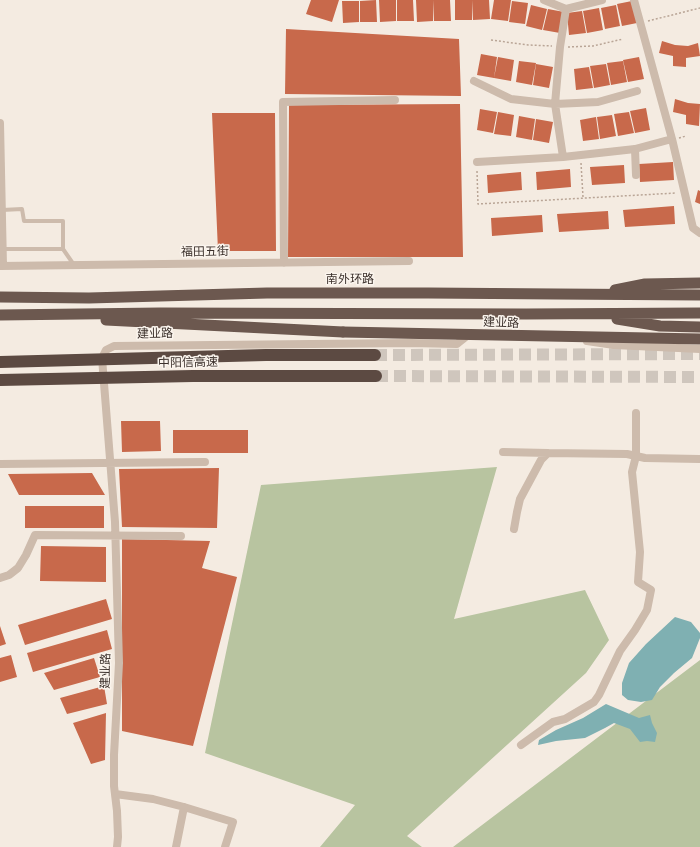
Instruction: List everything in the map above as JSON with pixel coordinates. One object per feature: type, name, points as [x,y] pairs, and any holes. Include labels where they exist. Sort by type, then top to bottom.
[{"type":"highway","points":[[590,294],[645,284],[700,283]]},
{"type":"highway","name":"南外环路","points":[[0,297],[89,298],[267,293],[700,295]]},
{"type":"highway","points":[[0,315],[152,313],[700,313]]},
{"type":"highway","points":[[585,314],[660,326],[700,327]]},
{"type":"highway","points":[[0,315],[343,332],[700,339]]},
{"type":"highway","name":"中阳信高速","points":[[0,362],[266,355],[375,355]]},
{"type":"highway","name":"中阳信高速","points":[[0,380],[193,376],[376,376]]},
{"type":"street","points":[[544,0],[566,9],[602,0]]},
{"type":"street","points":[[634,0],[672,139],[693,228],[700,232]]},
{"type":"street","points":[[563,157],[555,104],[560,47],[566,9]]},
{"type":"street","points":[[474,82],[511,99],[555,104],[598,102],[637,91]]},
{"type":"street","points":[[284,263],[282,102],[395,100]]},
{"type":"street","points":[[0,123],[2,210],[1,266]]},
{"type":"street","points":[[477,162],[563,157],[635,149],[672,139]]},
{"type":"street","points":[[635,149],[636,175]]},
{"type":"street","name":"福田五街","points":[[1,266],[410,262]]},
{"type":"street","name":"建业路","points":[[117,847],[118,836],[114,786],[114,755],[119,663],[111,463],[102,358],[106,350],[114,346],[411,343],[457,344],[467,336],[479,333],[545,336],[614,345],[700,349]]},
{"type":"street","points":[[521,745],[553,722],[565,718],[594,702],[599,695],[620,651],[635,630],[646,610],[651,590],[638,582],[640,552],[632,472],[636,456],[636,413]]},
{"type":"street","points":[[503,452],[627,454],[645,458],[700,459]]},
{"type":"street","points":[[514,529],[520,498],[541,460],[548,453]]},
{"type":"street","points":[[0,464],[205,462]]},
{"type":"street","points":[[0,578],[9,575],[18,568],[35,535],[181,536]]},
{"type":"street","points":[[115,794],[152,799],[233,822],[225,847]]},
{"type":"street","points":[[176,847],[184,807]]},
{"type":"lane","points":[[2,210],[22,209],[24,221],[63,221],[63,249],[74,265]]},
{"type":"lane","points":[[2,249],[63,249]]},
{"type":"path","points":[[640,23],[700,8]]},
{"type":"path","points":[[491,40],[528,45],[560,47],[593,46],[624,39]]},
{"type":"path","points":[[581,155],[583,198]]},
{"type":"path","points":[[477,162],[478,204],[684,192]]},
{"type":"green space","points":[[497,467],[454,619],[585,590],[609,640],[586,673],[407,836],[422,847],[320,847],[355,805],[205,753],[261,485]]},
{"type":"green space","points":[[700,660],[700,847],[453,847]]},
{"type":"water","points":[[675,617],[691,622],[700,633],[700,638],[692,658],[660,687],[652,700],[641,702],[628,700],[622,695],[622,683],[629,663],[646,644]]},
{"type":"water","points":[[606,704],[639,718],[650,715],[657,733],[655,742],[640,742],[630,729],[614,723],[585,738],[556,741],[538,745],[539,740],[556,730],[583,718]]},
{"type":"building","points":[[311,0],[339,0],[332,22],[306,14]]},
{"type":"building","points":[[376,0],[377,22],[360,22],[360,1]]},
{"type":"building","points":[[379,0],[396,0],[396,21],[380,22]]},
{"type":"building","points":[[397,0],[413,0],[414,21],[397,21]]},
{"type":"building","points":[[416,0],[433,0],[433,21],[417,22]]},
{"type":"building","points":[[433,0],[450,0],[451,21],[434,21]]},
{"type":"building","points":[[455,0],[472,0],[472,20],[455,20]]},
{"type":"building","points":[[472,0],[489,0],[490,19],[473,20]]},
{"type":"building","points":[[494,0],[511,0],[508,21],[491,19]]},
{"type":"building","points":[[342,1],[359,1],[359,22],[343,23]]},
{"type":"building","points":[[512,1],[528,3],[525,24],[509,22]]},
{"type":"building","points":[[632,1],[637,23],[622,26],[617,4]]},
{"type":"building","points":[[531,5],[547,9],[542,30],[526,26]]},
{"type":"building","points":[[616,5],[620,26],[605,29],[601,8]]},
{"type":"building","points":[[599,8],[603,30],[587,33],[583,11]]},
{"type":"building","points":[[548,9],[564,12],[560,33],[543,30]]},
{"type":"building","points":[[582,11],[586,33],[569,35],[567,13]]},
{"type":"building","points":[[286,29],[459,39],[461,96],[285,94]]},
{"type":"building","points":[[662,41],[675,45],[688,46],[698,43],[700,56],[686,58],[686,67],[673,66],[673,56],[659,53]]},
{"type":"building","points":[[481,54],[497,57],[494,78],[477,75]]},
{"type":"building","points":[[498,57],[514,60],[511,81],[494,78]]},
{"type":"building","points":[[639,57],[644,79],[628,82],[623,60]]},
{"type":"building","points":[[519,61],[536,63],[532,85],[516,82]]},
{"type":"building","points":[[623,61],[627,82],[611,85],[607,63]]},
{"type":"building","points":[[536,64],[553,67],[549,88],[533,85]]},
{"type":"building","points":[[606,64],[610,85],[594,88],[590,66]]},
{"type":"building","points":[[589,67],[593,88],[576,90],[574,69]]},
{"type":"building","points":[[675,99],[688,103],[700,104],[699,126],[686,124],[686,115],[673,112]]},
{"type":"building","points":[[460,104],[463,257],[288,257],[289,105]]},
{"type":"building","points":[[646,108],[650,130],[635,133],[630,111]]},
{"type":"building","points":[[480,109],[497,112],[493,133],[477,130]]},
{"type":"building","points":[[498,112],[514,115],[511,136],[494,134]]},
{"type":"building","points":[[629,112],[634,133],[618,136],[614,114]]},
{"type":"building","points":[[212,113],[275,113],[276,251],[218,251]]},
{"type":"building","points":[[612,115],[616,136],[600,139],[597,117]]},
{"type":"building","points":[[519,116],[535,119],[532,140],[516,137]]},
{"type":"building","points":[[596,117],[599,139],[583,141],[580,120]]},
{"type":"building","points":[[536,119],[553,122],[549,143],[533,140]]},
{"type":"building","points":[[673,162],[674,180],[640,182],[639,164]]},
{"type":"building","points":[[624,165],[625,183],[592,185],[590,167]]},
{"type":"building","points":[[570,169],[571,187],[537,190],[536,172]]},
{"type":"building","points":[[521,172],[522,190],[488,193],[487,175]]},
{"type":"building","points":[[698,190],[700,191],[700,204],[695,202]]},
{"type":"building","points":[[674,206],[675,224],[625,227],[623,210]]},
{"type":"building","points":[[608,211],[609,229],[559,232],[557,214]]},
{"type":"building","points":[[542,215],[543,232],[492,236],[491,218]]},
{"type":"building","points":[[121,421],[160,421],[161,451],[122,452]]},
{"type":"building","points":[[173,430],[248,430],[248,453],[173,453]]},
{"type":"building","points":[[219,468],[217,528],[122,527],[119,469]]},
{"type":"building","points":[[92,473],[105,495],[19,495],[8,474]]},
{"type":"building","points":[[25,506],[104,506],[104,528],[25,528]]},
{"type":"building","points":[[122,539],[210,541],[202,568],[237,577],[193,746],[122,731]]},
{"type":"building","points":[[41,546],[106,547],[106,582],[40,581]]},
{"type":"building","points":[[106,599],[112,619],[25,645],[18,625]]},
{"type":"building","points":[[0,626],[6,644],[0,646]]},
{"type":"building","points":[[107,630],[112,649],[33,672],[27,653]]},
{"type":"building","points":[[11,655],[17,677],[0,682],[0,658]]},
{"type":"building","points":[[94,658],[100,677],[54,690],[44,673]]},
{"type":"building","points":[[104,686],[107,704],[67,714],[60,698]]},
{"type":"building","points":[[106,713],[105,760],[91,764],[73,723]]},
{"type":"tunnel","points":[[375,355],[700,354]]},
{"type":"tunnel","points":[[376,376],[700,377]]}]
